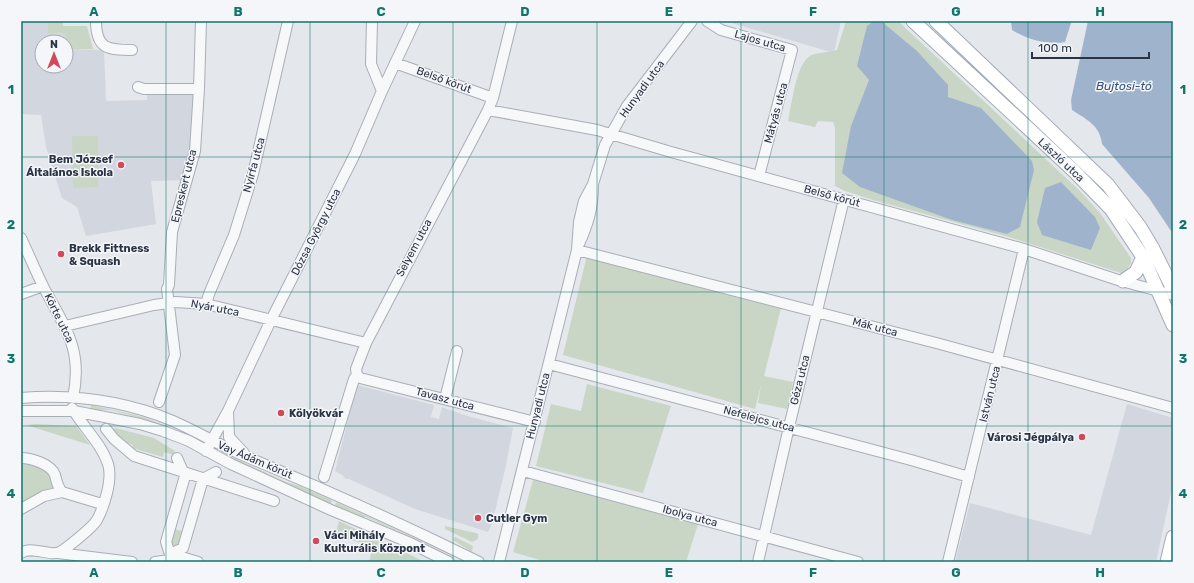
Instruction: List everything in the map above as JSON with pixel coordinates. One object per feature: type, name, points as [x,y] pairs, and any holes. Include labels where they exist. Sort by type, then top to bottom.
[{"type":"main road","name":"László utca","points":[[913,21],[1074,171],[1111,209],[1144,257],[1160,291],[1173,325]]},
{"type":"main road","name":"László utca","points":[[936,21],[1108,185],[1140,227],[1156,253],[1173,288]]},
{"type":"main road","points":[[1123,281],[1136,272],[1144,257]]},
{"type":"main road","points":[[1167,562],[1173,537]]},
{"type":"street","points":[[96,21],[100,41],[104,47],[111,50],[132,50]]},
{"type":"street","name":"Epreskert utca","points":[[159,402],[175,356],[167,289],[170,285],[172,232],[195,151],[201,21]]},
{"type":"street","name":"Nyírfa utca","points":[[206,304],[208,294],[234,234],[253,174],[288,21]]},
{"type":"street","points":[[372,21],[371,64],[382,91]]},
{"type":"street","name":"Dózsa György utca","points":[[206,451],[228,411],[355,154],[382,91],[416,21]]},
{"type":"street","name":"Selyem utca","points":[[324,477],[331,459],[354,380],[357,375],[356,369],[366,343],[488,110],[493,98],[512,21]]},
{"type":"street","name":"Hunyadi utca","points":[[499,562],[577,250],[579,222],[584,201],[593,184],[599,161],[626,106],[692,21]]},
{"type":"street","name":"Lajos utca","points":[[707,21],[721,30],[792,50]]},
{"type":"street","name":"Mátyás utca","points":[[759,176],[792,50]]},
{"type":"street","name":"Belső körút","points":[[395,63],[493,98]]},
{"type":"street","points":[[138,87],[144,89],[199,89]]},
{"type":"street","name":"Belső körút","points":[[488,110],[597,130],[1024,249],[1123,281],[1173,295]]},
{"type":"street","name":"Géza utca","points":[[758,562],[844,199]]},
{"type":"street","name":"Körte utca","points":[[21,238],[72,343],[76,361],[68,400]]},
{"type":"street","name":"István utca","points":[[948,562],[1024,249]]},
{"type":"street","name":"Mák utca","points":[[577,250],[817,312],[1173,408]]},
{"type":"street","name":"Körte utca","points":[[21,294],[43,286]]},
{"type":"street","name":"Nyár utca","points":[[64,326],[168,303],[206,304],[366,343]]},
{"type":"street","points":[[445,399],[457,351]]},
{"type":"street","name":"Nefelejcs utca","points":[[549,364],[789,427],[969,477]]},
{"type":"street","name":"Tavasz utca","points":[[357,375],[360,378],[534,422]]},
{"type":"street","name":"Vay Ádám körút","points":[[21,398],[98,400],[150,413],[173,421],[211,441],[342,497],[479,562]]},
{"type":"street","points":[[24,411],[36,405],[60,406],[68,400],[102,452],[109,466],[110,483],[97,519],[79,537],[58,553]]},
{"type":"street","name":"Vay Ádám körút","points":[[24,411],[74,411],[118,419],[163,431],[189,441],[206,451],[330,510],[372,526],[449,562]]},
{"type":"street","points":[[228,411],[229,437],[248,457]]},
{"type":"street","points":[[102,452],[103,434],[106,429],[118,419]]},
{"type":"street","points":[[106,429],[134,456],[274,501]]},
{"type":"street","points":[[21,458],[27,458],[51,468],[55,475],[56,485],[62,492]]},
{"type":"street","points":[[169,558],[166,542],[185,476],[177,458]]},
{"type":"street","name":"Ibolya utca","points":[[522,471],[858,562]]},
{"type":"street","points":[[169,558],[183,548],[203,479],[216,472]]},
{"type":"street","points":[[21,509],[44,496],[62,492],[102,504]]},
{"type":"street","points":[[79,537],[78,544],[81,551],[87,556]]},
{"type":"street","points":[[21,553],[30,550],[132,562]]},
{"type":"street","points":[[155,562],[169,558],[185,558],[198,562]]},
{"type":"shaded area","name":"Bem József Általános Iskola","points":[[21,21],[47,21],[48,33],[65,34],[34,34],[34,74],[74,74],[74,49],[104,50],[106,101],[147,100],[147,91],[199,91],[188,180],[151,181],[156,224],[86,236],[77,207],[62,198],[46,147],[41,115],[21,114]]},
{"type":"shaded area","points":[[725,21],[841,21],[834,53]]},
{"type":"shaded area","points":[[357,385],[434,405],[431,417],[439,419],[442,407],[464,415],[513,428],[492,524],[488,532],[415,509],[346,479],[335,471]]},
{"type":"shaded area","points":[[1127,404],[1173,418],[1173,483],[1156,562],[955,562],[970,503],[1091,535]]},
{"type":"green space","points":[[47,21],[63,21],[63,26],[87,26],[93,49],[74,49],[74,34],[48,33]]},
{"type":"green space","points":[[846,21],[898,21],[1079,190],[1100,213],[1131,258],[1131,263],[1124,274],[1009,237],[873,200],[845,191],[835,186],[835,128],[833,122],[818,121],[815,127],[788,121],[798,74],[802,65],[812,55],[837,50]]},
{"type":"green space","points":[[72,136],[98,136],[98,187],[73,188]]},
{"type":"green space","points":[[587,255],[781,308],[764,376],[793,382],[787,409],[758,403],[761,385],[755,409],[563,355]]},
{"type":"green space","points":[[587,384],[671,406],[643,493],[536,466],[551,404],[581,411]]},
{"type":"green space","points":[[91,405],[144,417],[194,438],[143,419],[110,410],[90,410]]},
{"type":"green space","points":[[26,425],[76,426],[90,445]]},
{"type":"green space","points":[[116,428],[154,438],[175,451],[174,455],[164,452],[163,457],[132,448],[133,445],[118,440],[109,430]]},
{"type":"green space","points":[[224,453],[286,482],[300,486],[332,500],[331,504],[223,455]]},
{"type":"green space","points":[[21,459],[27,459],[54,475],[54,490],[21,507]]},
{"type":"green space","points":[[533,480],[698,524],[686,562],[546,562],[513,552]]},
{"type":"green space","points":[[336,502],[467,562],[366,517],[359,517],[335,506]]},
{"type":"green space","points":[[339,521],[425,562],[369,562],[373,546],[335,536]]},
{"type":"green space","points":[[445,526],[476,533],[478,534],[478,539],[472,542],[445,529]]},
{"type":"green space","points":[[174,529],[183,531],[179,547],[170,544]]},
{"type":"green space","points":[[455,537],[473,546],[472,552],[453,540]]},
{"type":"water","points":[[874,21],[881,21],[917,51],[948,85],[948,97],[981,108],[1032,161],[1034,170],[1020,227],[1007,234],[952,220],[860,187],[842,173],[851,126],[869,80],[857,66],[867,26]]},
{"type":"water","points":[[1011,21],[1070,21],[1071,23],[1065,42],[1051,43],[1038,41],[1018,34],[1012,30]]},
{"type":"water","name":"Bujtosi-tó","points":[[1088,21],[1173,21],[1173,234],[1149,198],[1102,144],[1101,137],[1096,128],[1088,120],[1072,110],[1071,100]]},
{"type":"water","points":[[1061,182],[1095,217],[1100,228],[1091,250],[1042,235],[1037,222],[1045,188]]},
{"type":"place","name":"Bem József Általános Iskola","points":[[121,165]]},
{"type":"place","name":"Brekk Fittness & Squash","points":[[61,254]]},
{"type":"place","name":"Kölyökvár","points":[[281,413]]},
{"type":"place","name":"Városi Jégpálya","points":[[1082,437]]},
{"type":"place","name":"Cutler Gym","points":[[478,518]]},
{"type":"place","name":"Váci Mihály Kulturális Központ","points":[[316,541]]}]
